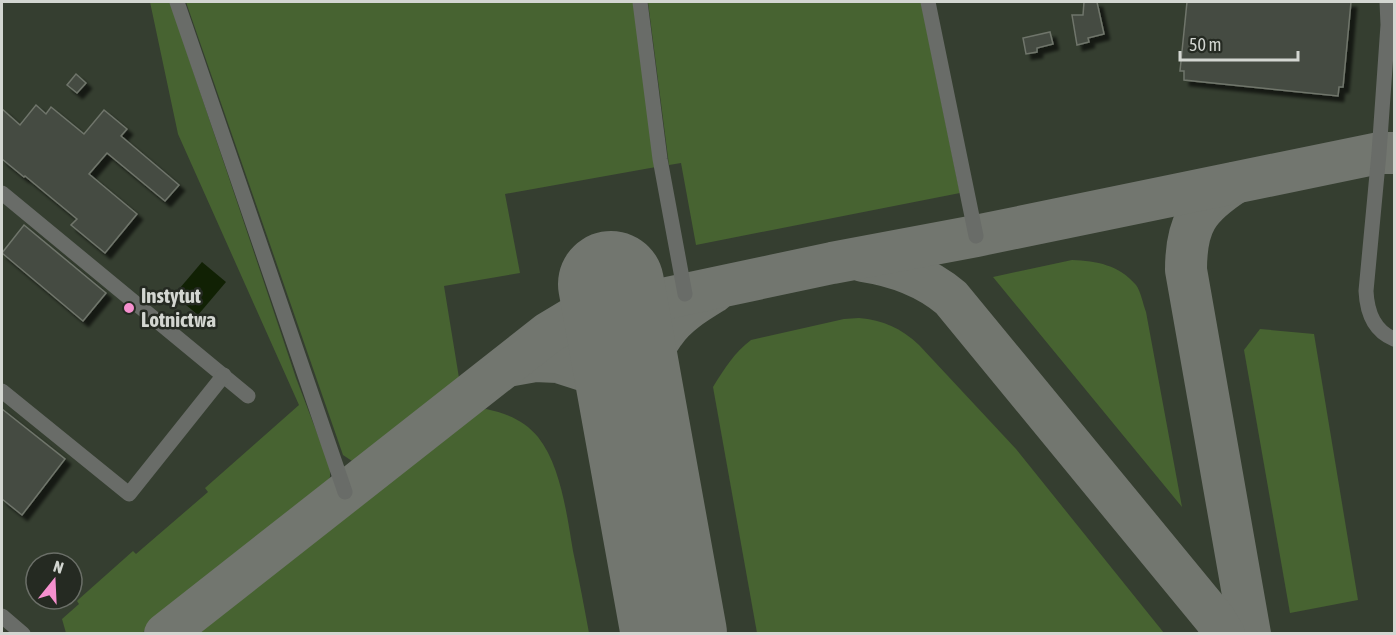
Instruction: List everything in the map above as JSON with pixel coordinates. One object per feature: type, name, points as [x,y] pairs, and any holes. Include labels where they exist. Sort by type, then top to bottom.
[{"type":"street","points":[[177,2],[345,492]]},
{"type":"street","points":[[640,2],[660,159],[685,294]]},
{"type":"street","points":[[928,2],[976,236]]},
{"type":"street","points":[[1390,2],[1366,291],[1367,310],[1376,325],[1386,336],[1395,339]]},
{"type":"street","points":[[2,193],[248,396]]},
{"type":"street","points":[[2,391],[129,494],[224,375]]},
{"type":"street","points":[[2,616],[23,633]]},
{"type":"shaded area","points":[[2,2],[1394,2],[1394,633],[2,633]]},
{"type":"shaded area","points":[[150,2],[170,2],[296,378],[330,467],[330,477],[324,490],[142,633],[66,633],[62,619],[71,611],[84,611],[84,595],[133,551],[136,554],[208,492],[205,488],[299,405],[178,134]]},
{"type":"shaded area","points":[[186,2],[636,2],[656,167],[505,194],[520,273],[444,286],[460,384],[362,460],[352,461],[343,455]]},
{"type":"shaded area","points":[[648,2],[921,2],[960,193],[696,245],[681,163],[669,165]]},
{"type":"shaded area","points":[[1072,260],[1107,265],[1129,278],[1139,291],[1146,312],[1182,507],[993,277]]},
{"type":"shaded area","points":[[202,262],[226,282],[198,315],[174,295]]},
{"type":"shaded area","points":[[859,318],[891,326],[919,345],[1016,449],[1164,633],[757,633],[713,387],[734,356],[751,340],[844,319]]},
{"type":"shaded area","points":[[1260,329],[1314,334],[1358,600],[1290,613],[1244,350]]},
{"type":"shaded area","points":[[486,409],[508,415],[527,426],[538,437],[552,462],[565,507],[589,633],[188,633],[469,413]]},
{"type":"building","points":[[1084,2],[1097,2],[1104,34],[1088,38],[1089,42],[1077,45],[1072,15],[1083,15]]},
{"type":"building","points":[[1187,2],[1351,2],[1343,87],[1339,87],[1338,96],[1184,80],[1184,71],[1180,71]]},
{"type":"building","points":[[1050,32],[1053,44],[1037,48],[1037,52],[1026,54],[1023,38]]},
{"type":"building","points":[[76,74],[86,83],[77,93],[67,85]]},
{"type":"building","points":[[36,105],[46,114],[51,107],[84,134],[104,110],[127,129],[121,136],[179,185],[165,201],[107,153],[89,174],[137,214],[105,253],[71,225],[77,219],[2,159],[2,109],[20,125]]},
{"type":"building","points":[[24,225],[106,293],[83,321],[2,253]]},
{"type":"building","points":[[2,409],[65,459],[22,515],[2,499]]},
{"type":"taxiway","points":[[165,634],[548,333],[573,318],[832,263],[976,236],[1379,153],[1394,153]]},
{"type":"taxiway","points":[[1235,183],[1211,201],[1196,219],[1188,241],[1186,270],[1250,634]]},
{"type":"taxiway","points":[[863,261],[910,273],[951,298],[1215,619],[1224,634]]},
{"type":"taxiway","points":[[636,421],[646,375],[658,342],[680,315],[714,292]]},
{"type":"taxiway","points":[[507,366],[535,361],[558,362],[586,371],[610,384],[636,421]]},
{"type":"runway","points":[[611,284],[674,634]]},
{"type":"place","name":"Instytut Lotnictwa","points":[[129,308]]}]
